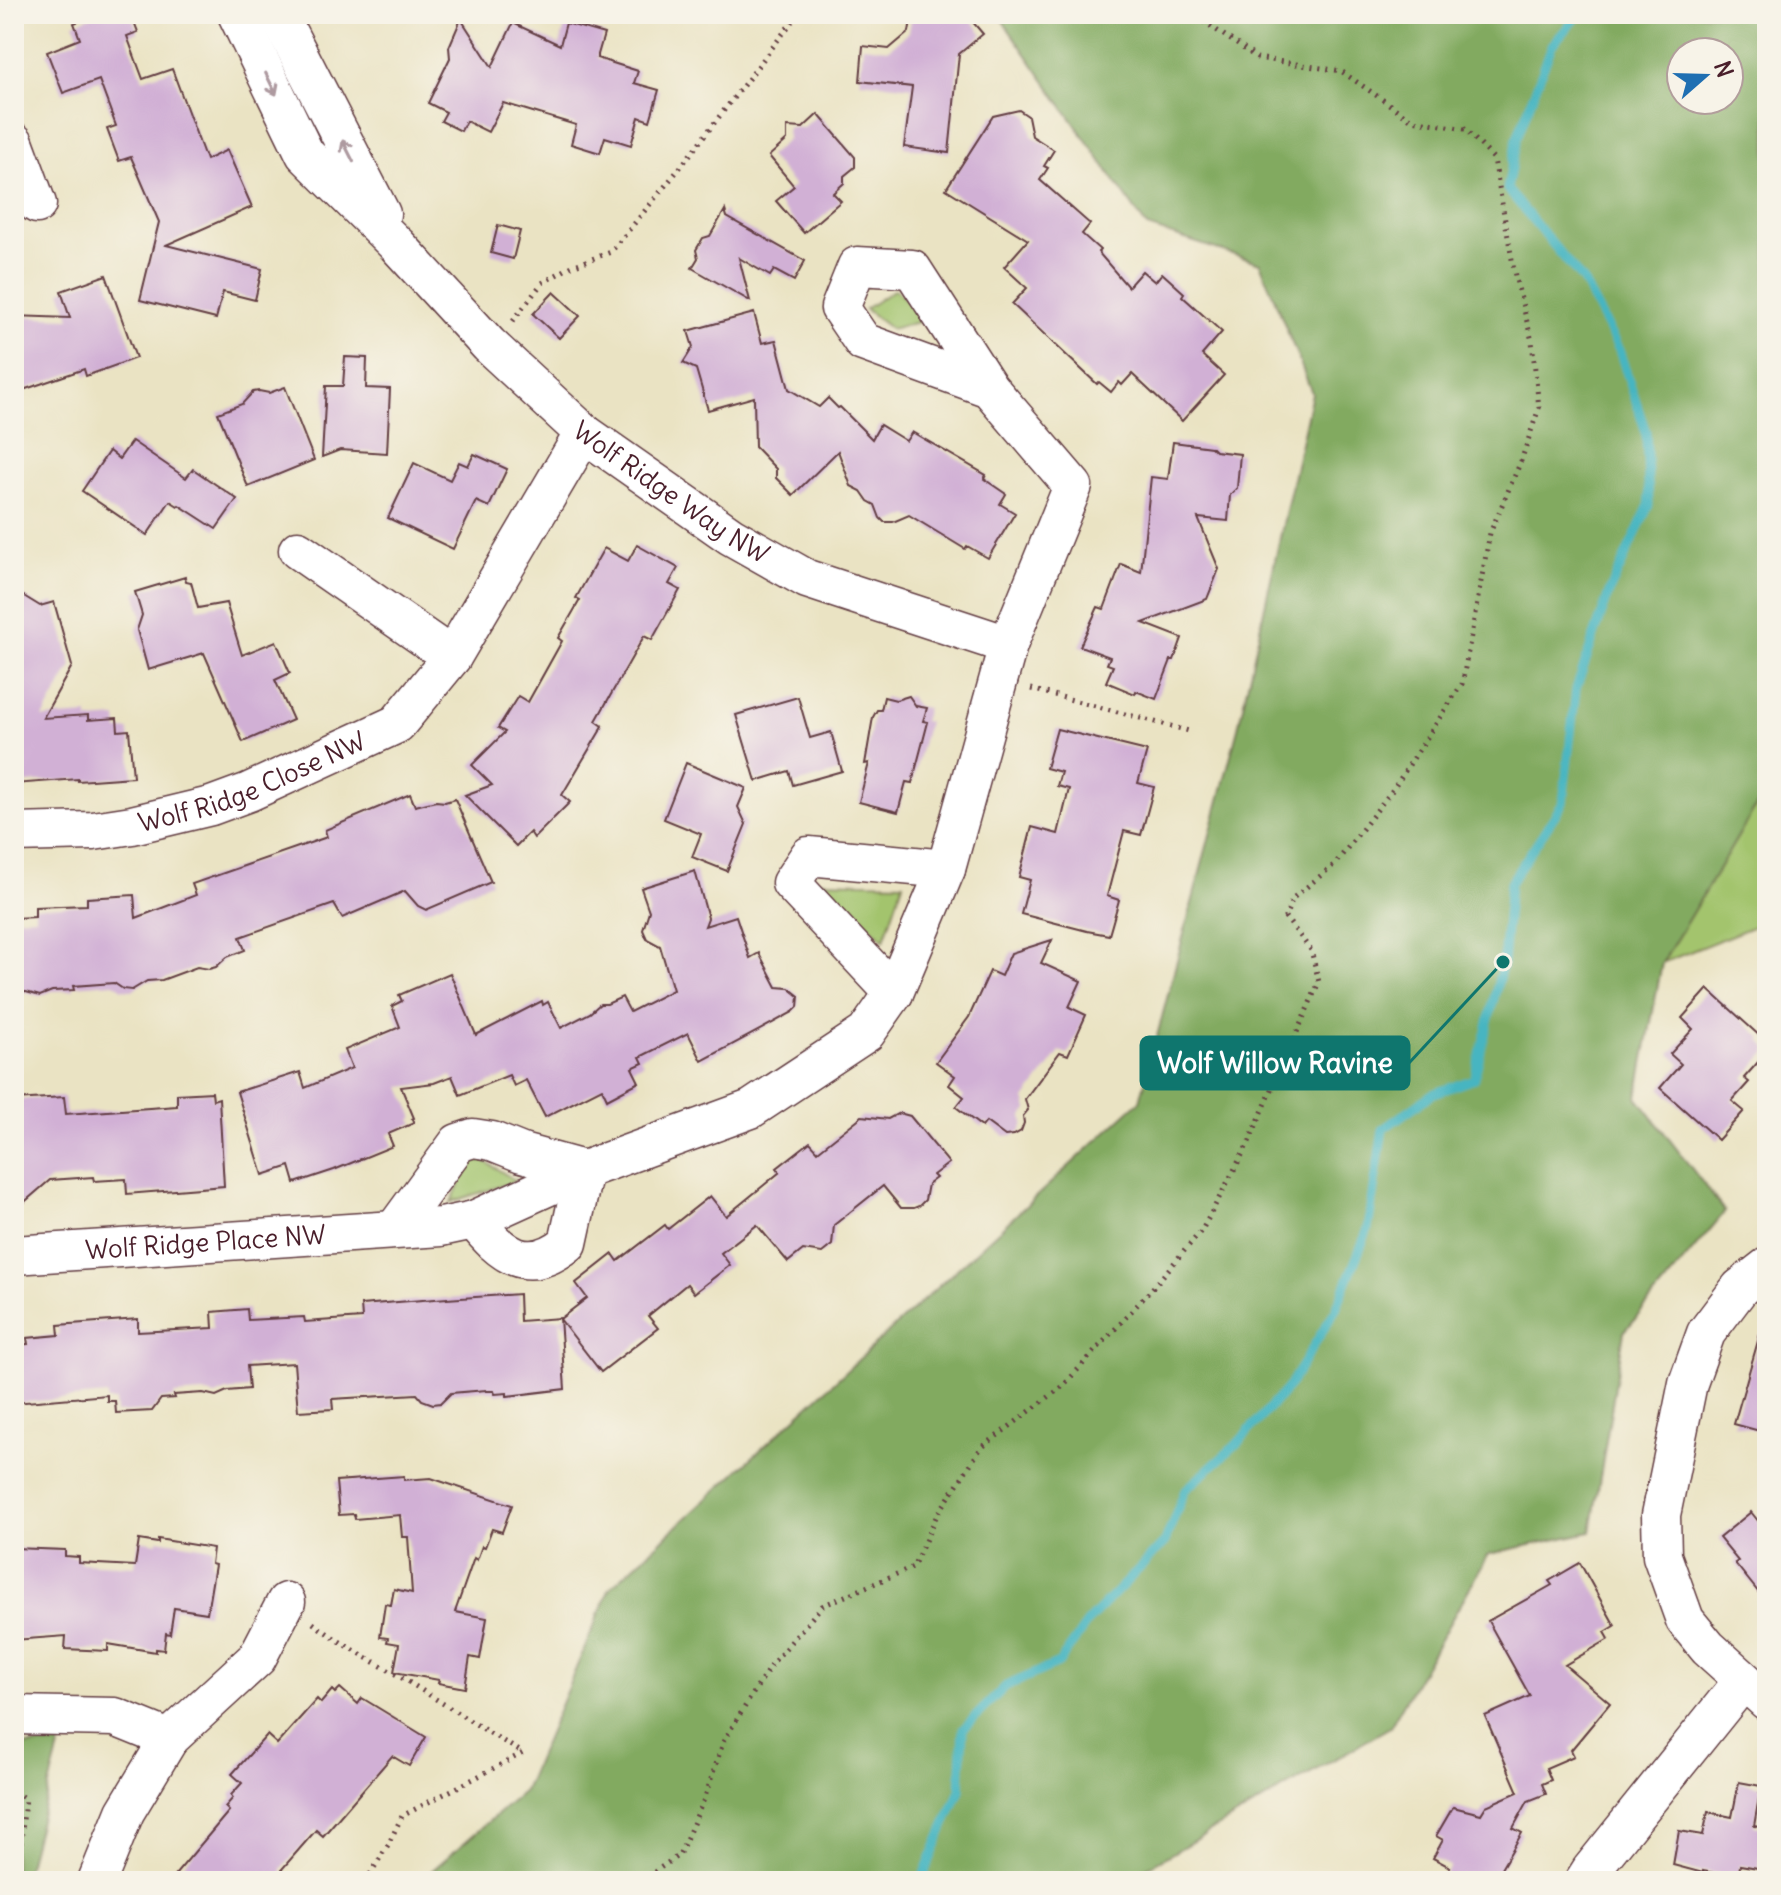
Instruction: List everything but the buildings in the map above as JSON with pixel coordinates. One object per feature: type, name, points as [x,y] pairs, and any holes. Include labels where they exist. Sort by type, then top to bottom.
[{"type":"street","name":"Wolf Ridge Way NW","points":[[237,14],[305,154],[397,245],[489,345],[584,433],[731,536],[807,579],[1008,645]]},
{"type":"street","name":"Wolf Ridge Way NW","points":[[278,14],[397,245]]},
{"type":"street","points":[[14,142],[37,204]]},
{"type":"street","name":"Wolf Ridge Place NW","points":[[14,1255],[441,1227],[474,1220],[584,1170],[751,1109],[866,1033],[894,993],[946,869],[1008,645],[1073,486],[989,388]]},
{"type":"street","name":"Wolf Ridge Close NW","points":[[14,833],[93,831],[198,809],[249,792],[397,724],[452,657],[584,433]]},
{"type":"street","points":[[298,550],[452,657]]},
{"type":"street","points":[[894,993],[791,883],[809,856],[946,869]]},
{"type":"street","points":[[395,1229],[458,1143],[473,1138],[584,1170],[568,1243],[546,1257],[526,1261],[510,1255],[491,1241],[474,1220]]},
{"type":"street","points":[[1584,1881],[1600,1858],[1755,1691],[1708,1648],[1685,1620],[1662,1556],[1661,1515],[1688,1383],[1706,1333],[1740,1288],[1767,1267]]},
{"type":"street","points":[[97,1881],[125,1812],[169,1739],[257,1658],[286,1602]]},
{"type":"street","points":[[14,1715],[115,1717],[169,1739]]},
{"type":"path","points":[[489,345],[511,323],[542,283],[572,266],[611,252],[798,14]]},
{"type":"path","points":[[641,1881],[679,1855],[705,1797],[724,1740],[771,1665],[822,1606],[913,1567],[936,1517],[981,1448],[1062,1387],[1202,1230],[1249,1142],[1319,982],[1311,950],[1285,917],[1293,898],[1335,864],[1394,788],[1462,684],[1490,533],[1521,461],[1539,408],[1532,341],[1515,276],[1494,159],[1465,129],[1412,120],[1341,71],[1257,58],[1193,14]]},
{"type":"path","points":[[999,682],[1189,731]]},
{"type":"path","points":[[286,1602],[337,1641],[523,1753],[402,1816],[366,1881]]},
{"type":"path","points":[[14,1791],[25,1799],[21,1843],[14,1864]]},
{"type":"green space","points":[[998,14],[1767,14],[1767,788],[1662,963],[1637,1097],[1725,1212],[1624,1332],[1591,1532],[1489,1554],[1390,1727],[1124,1881],[420,1881],[524,1791],[610,1588],[1140,1101],[1238,728],[1312,393],[1260,263],[1147,227]]},
{"type":"green space","points":[[895,289],[926,320],[891,329],[865,309]]},
{"type":"green space","points":[[1767,788],[1767,921],[1662,963]]},
{"type":"green space","points":[[822,881],[903,883],[884,940]]},
{"type":"green space","points":[[475,1160],[483,1160],[516,1181],[451,1202],[468,1166]]},
{"type":"green space","points":[[60,1744],[24,1881],[14,1881],[14,1746]]},
{"type":"waterway","points":[[921,1881],[960,1790],[963,1729],[1006,1686],[1059,1663],[1090,1619],[1165,1542],[1185,1490],[1237,1444],[1289,1386],[1336,1309],[1368,1229],[1383,1129],[1432,1094],[1474,1079],[1503,962],[1510,883],[1563,803],[1576,689],[1610,590],[1649,505],[1646,432],[1619,350],[1583,281],[1507,189],[1517,138],[1552,45],[1579,14]]},
{"type":"place","name":"Wolf Willow Ravine","points":[[1503,962]]}]
